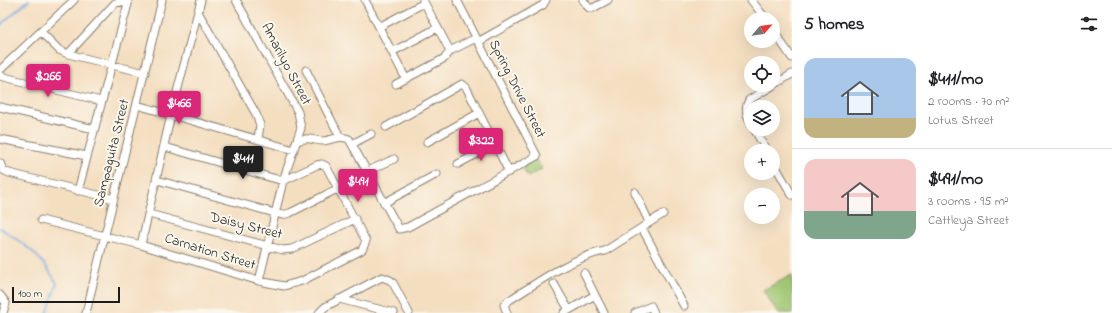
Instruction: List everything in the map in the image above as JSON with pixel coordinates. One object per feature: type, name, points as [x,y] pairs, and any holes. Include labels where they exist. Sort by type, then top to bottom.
[{"type":"street","points":[[0,70],[74,0]]},
{"type":"street","name":"Sampaguita Street","points":[[86,313],[162,0]]},
{"type":"street","points":[[141,245],[165,147],[171,115],[202,0]]},
{"type":"street","name":"Amarilyo Street","points":[[236,0],[298,112],[301,128],[283,181],[259,281]]},
{"type":"street","points":[[366,0],[406,79]]},
{"type":"street","name":"Spring Drive Street","points":[[352,144],[399,229],[402,229],[537,156],[457,0]]},
{"type":"street","points":[[396,84],[445,58],[450,51],[477,40],[543,5],[546,0]]},
{"type":"street","points":[[583,0],[588,8],[593,8],[608,0]]},
{"type":"street","points":[[751,0],[760,12]]},
{"type":"street","points":[[68,54],[115,3],[128,1],[78,191]]},
{"type":"street","points":[[379,27],[423,1],[450,51]]},
{"type":"street","points":[[198,12],[256,114],[260,125],[258,139]]},
{"type":"street","points":[[392,52],[437,28]]},
{"type":"street","points":[[41,32],[60,50],[68,54],[145,73]]},
{"type":"street","points":[[780,40],[792,58]]},
{"type":"street","points":[[306,70],[340,137]]},
{"type":"street","points":[[750,100],[754,96],[792,74]]},
{"type":"street","points":[[0,76],[101,101]]},
{"type":"street","points":[[386,127],[462,84],[466,87],[509,172]]},
{"type":"street","points":[[137,105],[294,150]]},
{"type":"street","points":[[0,107],[94,129]]},
{"type":"street","points":[[428,142],[479,113]]},
{"type":"street","points":[[297,141],[308,138],[324,141],[340,137],[349,139],[352,144],[370,134]]},
{"type":"street","points":[[0,139],[87,156]]},
{"type":"street","points":[[458,164],[495,144]]},
{"type":"street","points":[[165,147],[283,181],[322,164],[326,166],[355,219]]},
{"type":"street","points":[[368,171],[394,159]]},
{"type":"street","points":[[0,163],[3,170],[9,173],[114,200]]},
{"type":"street","points":[[384,203],[437,174]]},
{"type":"street","points":[[780,174],[792,195]]},
{"type":"street","points":[[157,180],[282,215],[290,213],[339,188]]},
{"type":"street","points":[[635,192],[649,222]]},
{"type":"street","name":"Daisy Street","points":[[149,214],[283,250],[292,248],[355,219]]},
{"type":"street","points":[[507,313],[504,305],[508,300],[576,261],[594,253],[605,251],[663,214]]},
{"type":"street","name":"Carnation Street","points":[[40,220],[141,245],[259,281],[284,286],[291,285],[362,250],[366,241],[355,219]]},
{"type":"street","points":[[642,228],[684,306]]},
{"type":"street","points":[[584,273],[604,313]]},
{"type":"street","points":[[319,313],[325,307],[339,299],[378,279],[386,278],[393,284],[409,313]]},
{"type":"street","points":[[554,284],[566,311],[595,295]]},
{"type":"street","points":[[0,295],[6,303],[3,313]]},
{"type":"street","points":[[339,299],[394,313]]},
{"type":"street","points":[[635,313],[651,306],[654,313]]},
{"type":"green space","points":[[536,160],[542,169],[528,177],[522,167]]},
{"type":"green space","points":[[792,275],[792,313],[778,313],[763,290]]},
{"type":"waterway","points":[[0,25],[29,0]]},
{"type":"waterway","points":[[0,228],[33,252],[52,274],[57,284],[47,313]]}]
